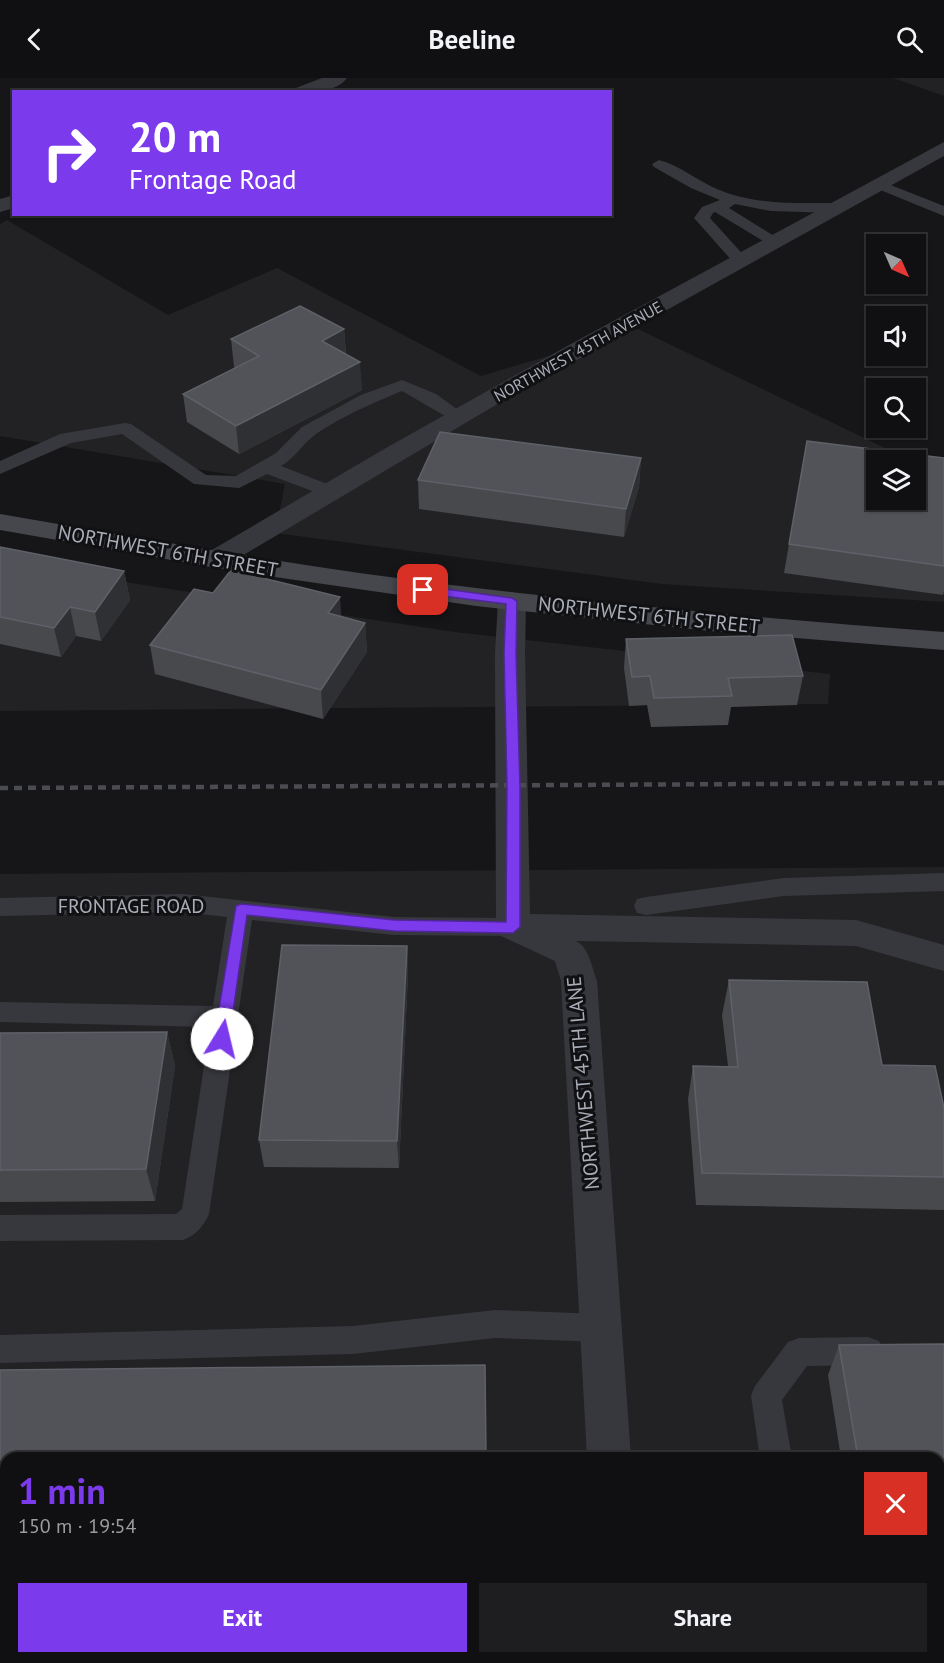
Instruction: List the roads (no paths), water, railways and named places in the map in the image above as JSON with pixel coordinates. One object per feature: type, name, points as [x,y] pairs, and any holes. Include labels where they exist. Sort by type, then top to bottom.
[{"type":"main road","name":"NORTHWEST 6TH STREET","points":[[0,522],[215,560],[512,601],[726,623],[944,641]]},
{"type":"street","points":[[308,90],[338,78]]},
{"type":"street","name":"NORTHWEST 45TH AVENUE","points":[[215,560],[328,491],[944,148]]},
{"type":"street","points":[[512,601],[510,653],[513,927],[856,933],[944,957]]},
{"type":"street","name":"NORTHWEST 45TH LANE","points":[[513,927],[570,953],[579,981],[609,1452]]},
{"type":"lane","points":[[659,164],[691,182],[734,200],[774,206],[833,208]]},
{"type":"lane","points":[[878,184],[944,211]]},
{"type":"lane","points":[[734,200],[707,210],[702,218],[741,260]]},
{"type":"lane","points":[[717,207],[773,242]]},
{"type":"lane","points":[[0,468],[66,438],[125,428],[201,480],[239,482],[283,457],[308,431],[367,399],[402,385],[430,398],[459,417]]},
{"type":"lane","points":[[266,467],[328,491]]},
{"type":"lane","points":[[646,906],[784,887],[944,882]]},
{"type":"lane","name":"FRONTAGE ROAD","points":[[0,907],[183,903],[394,926],[513,927]]},
{"type":"lane","points":[[0,1228],[183,1227],[195,1214],[241,909]]},
{"type":"lane","points":[[0,1012],[225,1017]]},
{"type":"lane","points":[[0,1349],[353,1340],[495,1324],[601,1328]]},
{"type":"lane","points":[[775,1452],[766,1396],[799,1352],[899,1350]]},
{"type":"railway","points":[[0,788],[944,783]]}]
